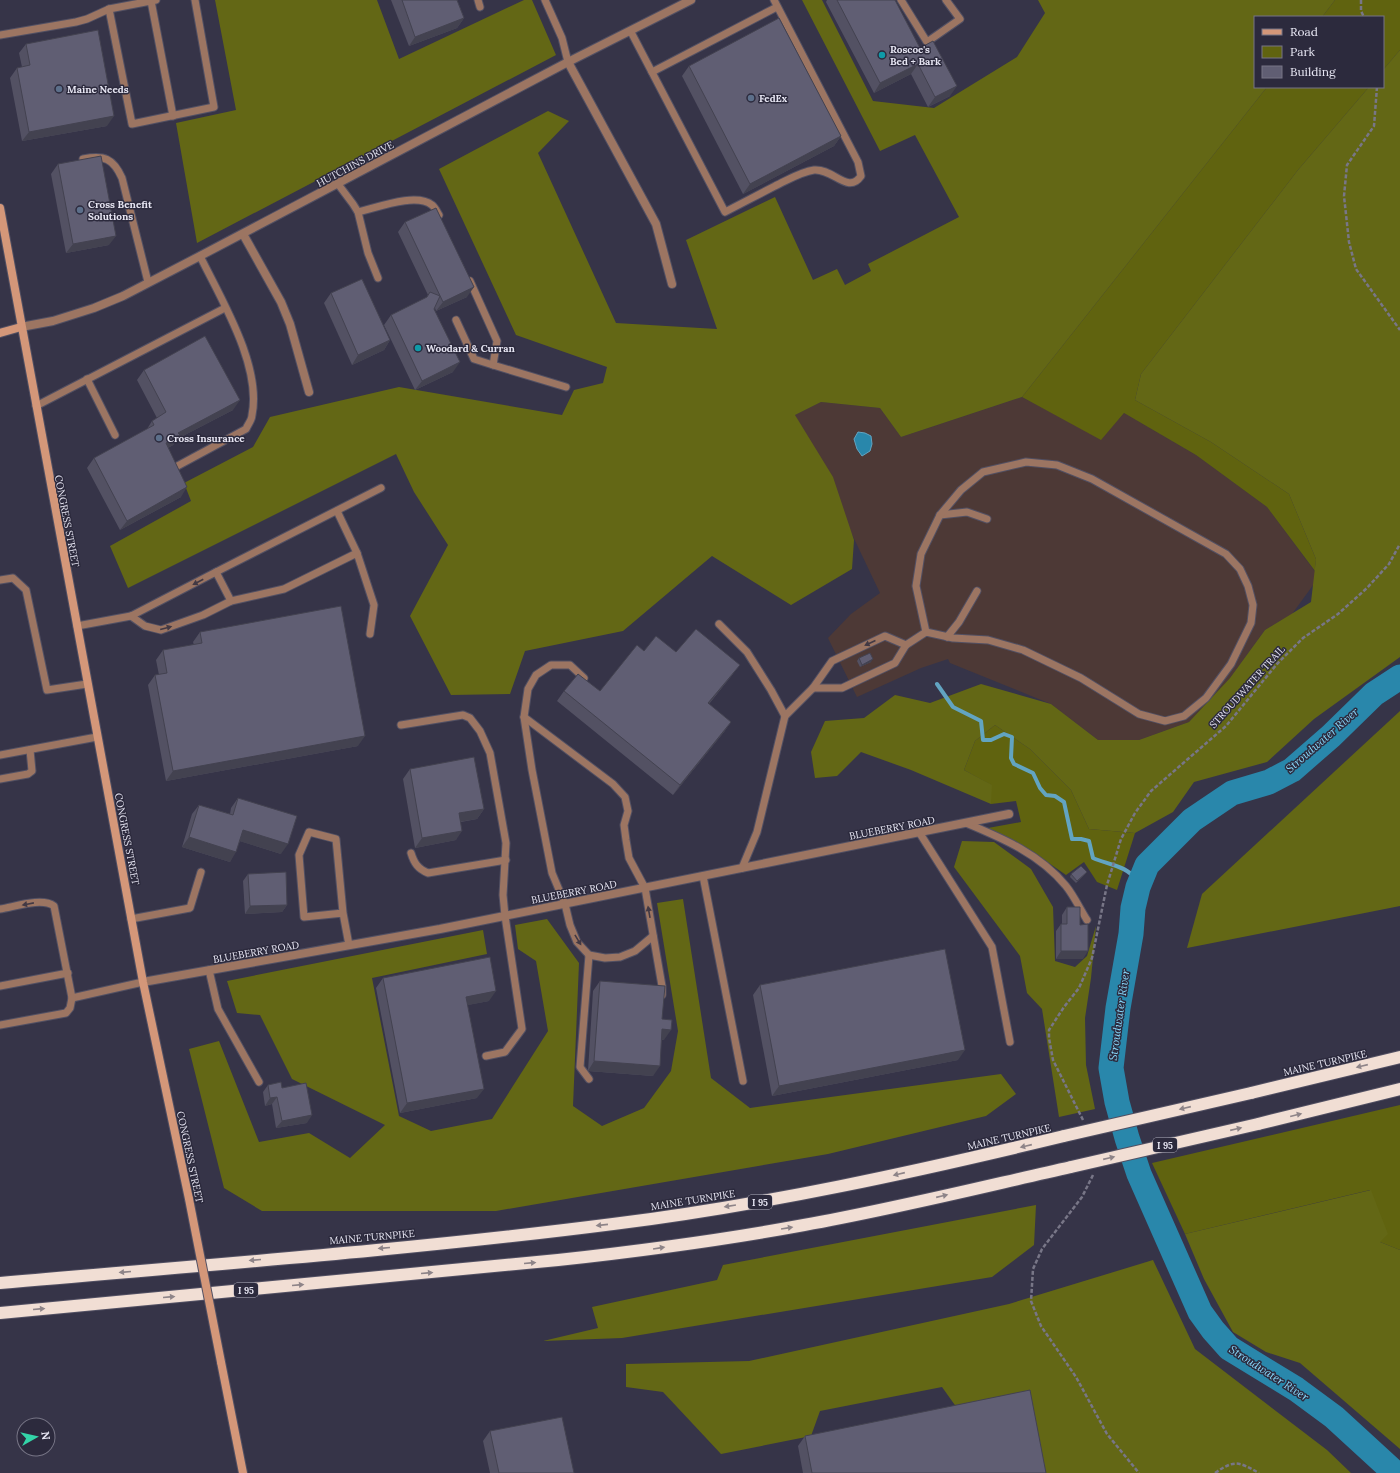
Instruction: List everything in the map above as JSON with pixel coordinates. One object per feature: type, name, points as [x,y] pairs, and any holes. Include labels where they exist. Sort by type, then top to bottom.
[{"type":"highway","name":"MAINE TURNPIKE","points":[[0,1283],[451,1242],[615,1224],[782,1198],[863,1182],[1251,1093],[1400,1057]]},
{"type":"highway","name":"I 95","points":[[0,1313],[536,1262],[640,1250],[803,1225],[885,1209],[1071,1167],[1400,1090]]},
{"type":"main road","name":"CONGRESS STREET","points":[[0,208],[143,982],[189,1199],[243,1473]]},
{"type":"main road","points":[[0,333],[21,327]]},
{"type":"street","name":"HUTCHINS DRIVE","points":[[21,327],[53,321],[94,308],[123,296],[568,62],[631,32],[692,0]]},
{"type":"street","points":[[568,62],[656,224],[672,284]]},
{"type":"street","points":[[243,234],[281,302],[290,324],[308,392]]},
{"type":"street","name":"BLUEBERRY ROAD","points":[[143,982],[349,946],[505,916],[1009,814]]},
{"type":"lane","points":[[0,35],[76,22],[87,19],[109,9],[154,0],[173,116]]},
{"type":"lane","points":[[109,9],[132,124],[214,108],[195,0]]},
{"type":"lane","points":[[545,0],[562,38],[568,62]]},
{"type":"lane","points":[[631,32],[726,212],[801,173],[822,170],[847,183],[858,180],[861,176],[858,162],[774,0]]},
{"type":"lane","points":[[901,0],[927,42],[960,19],[946,0]]},
{"type":"lane","points":[[652,72],[777,7]]},
{"type":"lane","points":[[83,159],[98,156],[107,159],[117,167],[122,178],[148,282]]},
{"type":"lane","points":[[338,184],[358,212],[368,253],[378,278]]},
{"type":"lane","points":[[358,212],[398,202],[415,199],[424,200],[433,205],[442,222]]},
{"type":"lane","points":[[168,471],[246,429],[252,416],[254,397],[247,357],[238,332],[200,256]]},
{"type":"lane","points":[[468,276],[497,341],[493,365]]},
{"type":"lane","points":[[36,406],[225,308]]},
{"type":"lane","points":[[456,320],[474,359],[566,387]]},
{"type":"lane","points":[[87,379],[115,435]]},
{"type":"lane","points":[[813,688],[842,688],[895,662],[906,644],[926,632],[947,637],[988,640],[1023,650],[1081,678],[1139,714],[1165,721],[1184,716],[1206,698],[1231,664],[1251,623],[1254,605],[1248,586],[1240,569],[1226,554],[1092,479],[1057,465],[1026,462],[983,472],[960,490],[940,515],[921,554],[916,586],[926,632]]},
{"type":"lane","points":[[77,626],[131,616],[381,488]]},
{"type":"lane","points":[[337,511],[357,553],[374,606],[370,634]]},
{"type":"lane","points":[[940,515],[966,512],[987,518]]},
{"type":"lane","points":[[131,616],[145,626],[160,630],[203,616],[231,601],[284,589],[357,553]]},
{"type":"lane","points":[[216,572],[231,601]]},
{"type":"lane","points":[[0,580],[13,578],[26,590],[46,690],[87,684]]},
{"type":"lane","points":[[947,637],[959,622],[977,591]]},
{"type":"lane","points":[[719,624],[747,652],[772,690],[785,716]]},
{"type":"lane","points":[[742,868],[757,832],[785,716],[813,688],[832,661],[885,636],[906,644]]},
{"type":"lane","points":[[584,678],[570,665],[551,665],[536,675],[528,689],[524,717],[552,873],[565,904],[570,925],[577,942],[589,955],[605,958],[620,957],[635,951],[653,936]]},
{"type":"lane","points":[[401,725],[462,715],[470,718],[480,731],[490,753],[506,843],[503,895],[522,1029],[505,1052],[486,1056]]},
{"type":"lane","points":[[524,717],[613,784],[625,797],[628,811],[624,825],[630,858],[645,888],[662,986],[662,1000]]},
{"type":"lane","points":[[0,755],[97,737]]},
{"type":"lane","points":[[0,779],[28,774],[32,771],[30,750]]},
{"type":"lane","points":[[966,823],[1003,838],[1046,865],[1066,887],[1087,920]]},
{"type":"lane","points":[[343,913],[304,917],[299,855],[309,832],[336,839],[343,913],[349,946]]},
{"type":"lane","points":[[919,832],[992,947],[1010,1042]]},
{"type":"lane","points":[[411,853],[413,862],[420,870],[428,873],[506,860]]},
{"type":"lane","points":[[131,919],[190,908],[201,872]]},
{"type":"lane","points":[[702,876],[743,1080]]},
{"type":"lane","points":[[0,909],[42,901],[51,903],[54,906],[72,998],[70,1008],[66,1013],[0,1025]]},
{"type":"lane","points":[[589,955],[580,1067],[589,1079]]},
{"type":"lane","points":[[210,970],[218,1009],[259,1082]]},
{"type":"lane","points":[[0,986],[68,973]]},
{"type":"lane","points":[[72,998],[143,982]]},
{"type":"path","points":[[1361,0],[1364,16]]},
{"type":"path","points":[[1377,88],[1374,126],[1347,165],[1344,196],[1350,242],[1356,269],[1400,330]]},
{"type":"path","name":"STROUDWATER TRAIL","points":[[1086,1127],[1053,1060],[1049,1030],[1079,988],[1092,958],[1107,885],[1121,839],[1135,813],[1150,791],[1226,726],[1277,664],[1302,638],[1338,614],[1367,588],[1389,564],[1400,544]]},
{"type":"path","points":[[1093,1168],[1093,1175],[1082,1196],[1042,1250],[1033,1269],[1031,1302],[1041,1326],[1076,1377],[1107,1434],[1139,1473]]},
{"type":"path","points":[[1215,1473],[1227,1465],[1242,1463],[1260,1473]]},
{"type":"shaded area","points":[[215,0],[377,0],[399,59],[524,0],[532,0],[556,55],[197,243],[176,123],[236,110]]},
{"type":"shaded area","points":[[802,0],[822,0],[873,101],[934,108],[1017,57],[1045,13],[1038,0],[1335,0],[1323,16],[1254,16],[1254,88],[1266,88],[1022,397],[901,437],[880,408],[821,402],[795,415],[833,477],[854,540],[852,569],[791,605],[712,556],[623,631],[525,651],[510,694],[451,695],[410,616],[448,545],[414,492],[396,454],[128,588],[110,546],[191,501],[184,483],[253,447],[270,417],[399,387],[562,415],[574,390],[603,383],[607,367],[516,335],[439,169],[548,111],[569,121],[538,153],[616,323],[717,329],[686,240],[775,197],[813,280],[837,269],[845,285],[871,271],[868,264],[959,217],[915,135],[880,151]]},
{"type":"shaded area","points":[[1400,50],[1400,657],[1314,719],[1267,762],[1194,782],[1173,812],[1135,833],[1089,829],[1071,790],[1030,749],[995,725],[975,741],[964,770],[992,785],[991,804],[911,770],[861,752],[837,776],[815,778],[811,752],[825,721],[864,718],[895,695],[930,703],[981,684],[1051,704],[1098,740],[1139,740],[1189,722],[1230,678],[1265,630],[1311,602],[1316,559],[1289,494],[1211,442],[1135,400],[1141,374],[1298,170],[1368,88],[1384,88],[1384,69]]},
{"type":"shaded area","points":[[1022,397],[1101,439],[1124,413],[1196,455],[1267,507],[1319,577],[1292,614],[1265,630],[1230,678],[1189,722],[1139,740],[1098,740],[1051,704],[950,663],[948,659],[921,668],[857,697],[828,638],[851,614],[880,593],[795,415],[821,402],[880,408],[901,437]]},
{"type":"shaded area","points":[[1400,711],[1400,906],[1187,948],[1202,894]]},
{"type":"shaded area","points":[[962,841],[994,842],[1031,869],[1053,907],[1055,961],[1075,967],[1087,956],[1096,926],[1091,978],[1085,1018],[1086,1065],[1095,1109],[1059,1117],[1042,1009],[1027,993],[1020,956],[954,867]]},
{"type":"shaded area","points":[[683,899],[711,1078],[750,1108],[1001,1074],[1016,1094],[986,1116],[828,1154],[496,1211],[262,1211],[224,1188],[189,1049],[219,1041],[259,1142],[309,1133],[350,1158],[385,1125],[292,1079],[260,1015],[237,1013],[227,981],[483,930],[487,954],[372,978],[399,1116],[431,1131],[492,1119],[548,1031],[536,961],[518,949],[515,925],[547,919],[579,963],[573,1106],[602,1126],[644,1108],[671,1071],[678,1031],[657,903]]},
{"type":"shaded area","points":[[1371,1190],[1388,1234],[1380,1242],[1400,1250],[1400,1449],[1300,1363],[1266,1352],[1233,1332],[1204,1279],[1185,1234]]},
{"type":"shaded area","points":[[1036,1205],[1034,1245],[992,1277],[622,1338],[543,1341],[598,1328],[592,1307],[717,1280],[723,1265]]},
{"type":"shaded area","points":[[1153,1260],[1195,1349],[1327,1450],[1351,1473],[1044,1473],[957,1408],[942,1387],[820,1411],[811,1436],[721,1454],[663,1392],[626,1387],[626,1364],[749,1361],[1009,1304]]},
{"type":"green space","points":[[1335,0],[1400,0],[1400,50],[1384,69],[1384,16],[1323,16]]},
{"type":"green space","points":[[1266,88],[1368,88],[1298,170],[1141,374],[1135,400],[1211,442],[1289,494],[1316,559],[1315,571],[1267,507],[1196,455],[1124,413],[1101,440],[1022,397]]},
{"type":"green space","points":[[995,725],[1030,749],[1071,790],[1089,829],[1135,833],[1117,890],[1097,882],[1084,862],[1066,875],[1033,852],[988,828],[1021,822],[1016,801],[991,804],[991,785],[964,770],[975,741]]},
{"type":"green space","points":[[1400,1105],[1400,1250],[1380,1242],[1370,1190],[1185,1234],[1152,1163]]},
{"type":"water","points":[[858,432],[871,436],[872,444],[870,451],[862,456],[857,449],[854,439]]},
{"type":"building","points":[[402,0],[457,0],[464,18],[415,37]]},
{"type":"building","name":"Roscoe's Bed + Bark","points":[[837,0],[895,0],[920,48],[933,41],[957,86],[935,97],[918,64],[880,83]]},
{"type":"building","name":"FedEx","points":[[779,18],[841,136],[750,184],[689,66]]},
{"type":"building","points":[[98,30],[114,116],[29,132],[17,68],[30,65],[26,44]]},
{"type":"building","name":"Cross Benefit Solutions","points":[[101,156],[116,236],[73,244],[58,164]]},
{"type":"building","points":[[436,208],[474,287],[443,302],[405,222]]},
{"type":"building","points":[[362,279],[390,340],[358,355],[331,293]]},
{"type":"building","name":"Woodard & Curran","points":[[430,292],[440,296],[434,309],[460,362],[422,381],[391,315],[427,297]]},
{"type":"building","name":"Cross Insurance","points":[[205,336],[240,400],[178,433],[180,435],[166,443],[187,487],[127,521],[94,458],[154,425],[152,421],[166,412],[144,370]]},
{"type":"building","points":[[341,606],[365,736],[173,771],[155,675],[167,673],[163,650],[202,643],[200,632]]},
{"type":"building","points":[[696,629],[740,665],[708,703],[731,722],[680,785],[564,691],[578,674],[600,691],[637,645],[644,651],[656,636],[676,652]]},
{"type":"building","points":[[870,653],[873,659],[862,665],[859,658]]},
{"type":"building","points":[[474,757],[484,809],[459,813],[462,831],[422,838],[410,769]]},
{"type":"building","points":[[238,798],[297,816],[288,844],[243,830],[236,852],[189,837],[199,805],[233,815]]},
{"type":"building","points":[[1081,866],[1087,872],[1077,881],[1071,874]]},
{"type":"building","points":[[286,872],[287,905],[250,906],[248,874]]},
{"type":"building","points":[[1067,907],[1080,907],[1080,925],[1088,924],[1088,951],[1061,951],[1061,924],[1067,924]]},
{"type":"building","points":[[945,949],[965,1050],[779,1086],[760,985]]},
{"type":"building","points":[[490,957],[496,991],[466,997],[484,1089],[407,1103],[383,978]]},
{"type":"building","points":[[600,981],[665,986],[662,1019],[672,1020],[671,1030],[662,1029],[660,1066],[594,1061]]},
{"type":"building","points":[[281,1082],[282,1088],[306,1083],[312,1115],[282,1121],[277,1097],[270,1098],[268,1085]]},
{"type":"building","points":[[1030,1390],[1046,1473],[812,1473],[805,1436]]},
{"type":"building","points":[[562,1417],[574,1473],[499,1473],[490,1431]]},
{"type":"waterway","name":"Stroudwater River","points":[[1395,1473],[1334,1417],[1296,1389],[1229,1348],[1200,1312],[1139,1174],[1117,1102],[1111,1068],[1118,1008],[1131,934],[1133,908],[1138,887],[1147,865],[1192,820],[1232,793],[1269,782],[1292,770],[1331,736],[1374,694],[1400,677]]},
{"type":"waterway","points":[[937,684],[953,707],[981,721],[983,740],[991,740],[1004,734],[1012,737],[1011,758],[1014,764],[1033,773],[1040,788],[1046,795],[1055,796],[1064,802],[1072,839],[1089,841],[1093,858],[1124,869],[1132,875],[1138,887]]},
{"type":"place","name":"Roscoe's Bed + Bark","points":[[882,55]]},
{"type":"place","name":"Maine Needs","points":[[59,89]]},
{"type":"place","name":"FedEx","points":[[751,98]]},
{"type":"place","name":"Cross Benefit Solutions","points":[[80,210]]},
{"type":"place","name":"Woodard & Curran","points":[[418,348]]},
{"type":"place","name":"Cross Insurance","points":[[159,438]]}]
